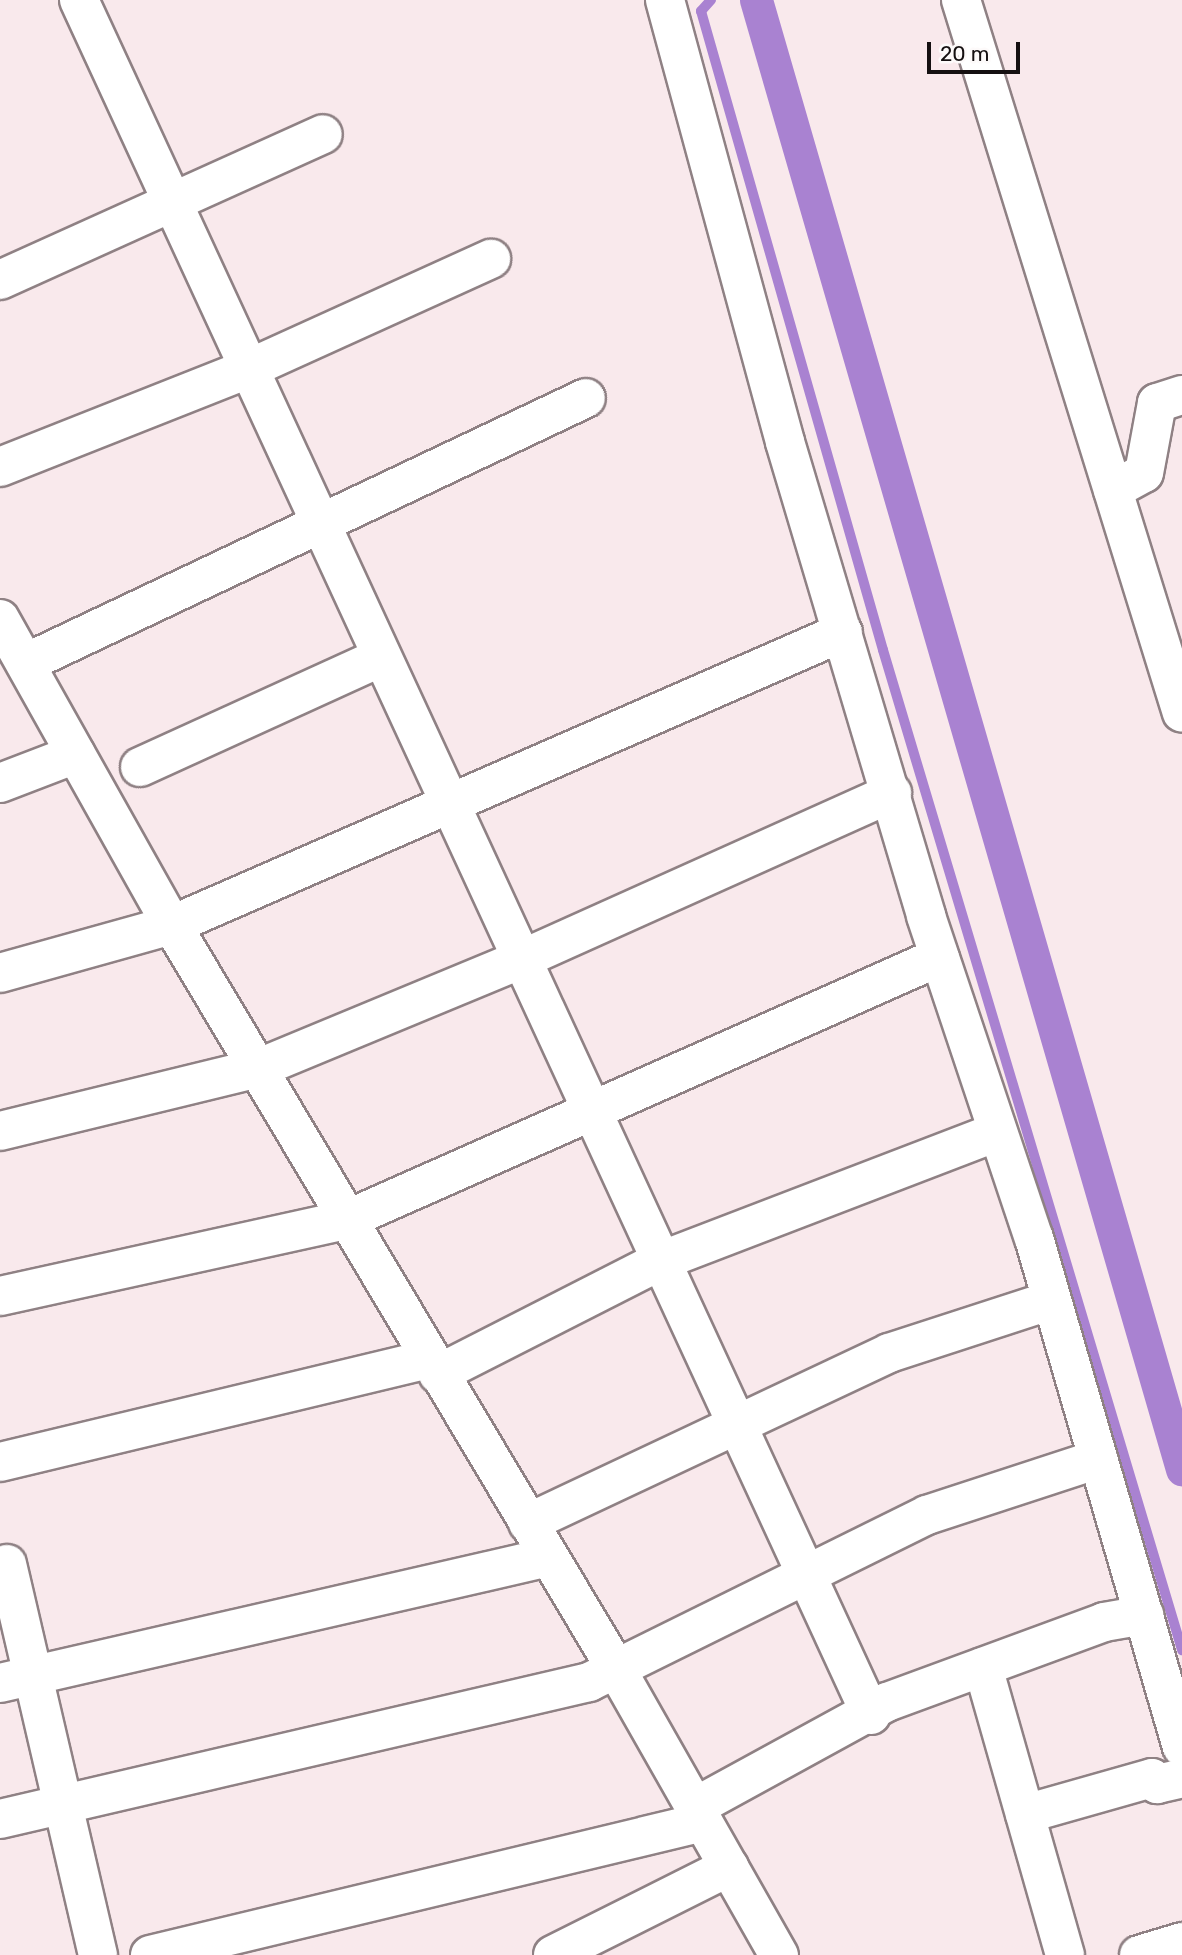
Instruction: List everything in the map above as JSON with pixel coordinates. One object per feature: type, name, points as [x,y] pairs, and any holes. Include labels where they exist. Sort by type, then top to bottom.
[{"type":"street","points":[[79,0],[658,1262],[871,1715]]},
{"type":"street","points":[[665,0],[843,632],[939,957],[1052,1300],[1182,1747]]},
{"type":"street","points":[[961,0],[1182,713]]},
{"type":"street","points":[[0,280],[173,206],[323,134]]},
{"type":"street","points":[[0,467],[248,369],[491,259]]},
{"type":"street","points":[[1113,491],[1144,473],[1157,403],[1182,395]]},
{"type":"street","points":[[28,662],[586,398]]},
{"type":"street","points":[[0,619],[28,662],[172,925],[618,1672],[779,1955]]},
{"type":"street","points":[[0,973],[172,925],[843,632]]},
{"type":"street","points":[[140,767],[381,657]]},
{"type":"street","points":[[0,783],[76,754]]},
{"type":"street","points":[[0,1131],[259,1068],[520,960],[892,793]]},
{"type":"street","points":[[0,1296],[346,1220],[939,957]]},
{"type":"street","points":[[0,1462],[434,1367],[658,1262],[996,1132]]},
{"type":"street","points":[[528,1522],[732,1422],[889,1353],[1052,1300]]},
{"type":"street","points":[[0,1819],[618,1672],[803,1575],[927,1515],[1098,1458]]},
{"type":"street","points":[[17,1679],[549,1557]]},
{"type":"street","points":[[7,1564],[17,1679],[62,1804],[98,1955]]},
{"type":"street","points":[[150,1955],[699,1815],[871,1715],[887,1702],[1104,1622],[1144,1615]]},
{"type":"street","points":[[983,1667],[1065,1955]]},
{"type":"street","points":[[1025,1814],[1152,1778],[1157,1784],[1182,1778]]},
{"type":"street","points":[[553,1955],[729,1867]]},
{"type":"street","points":[[1139,1955],[1182,1942]]},
{"type":"waterway","points":[[711,0],[701,11],[883,650],[1182,1650]]},
{"type":"waterway","points":[[756,0],[1182,1469]]}]
